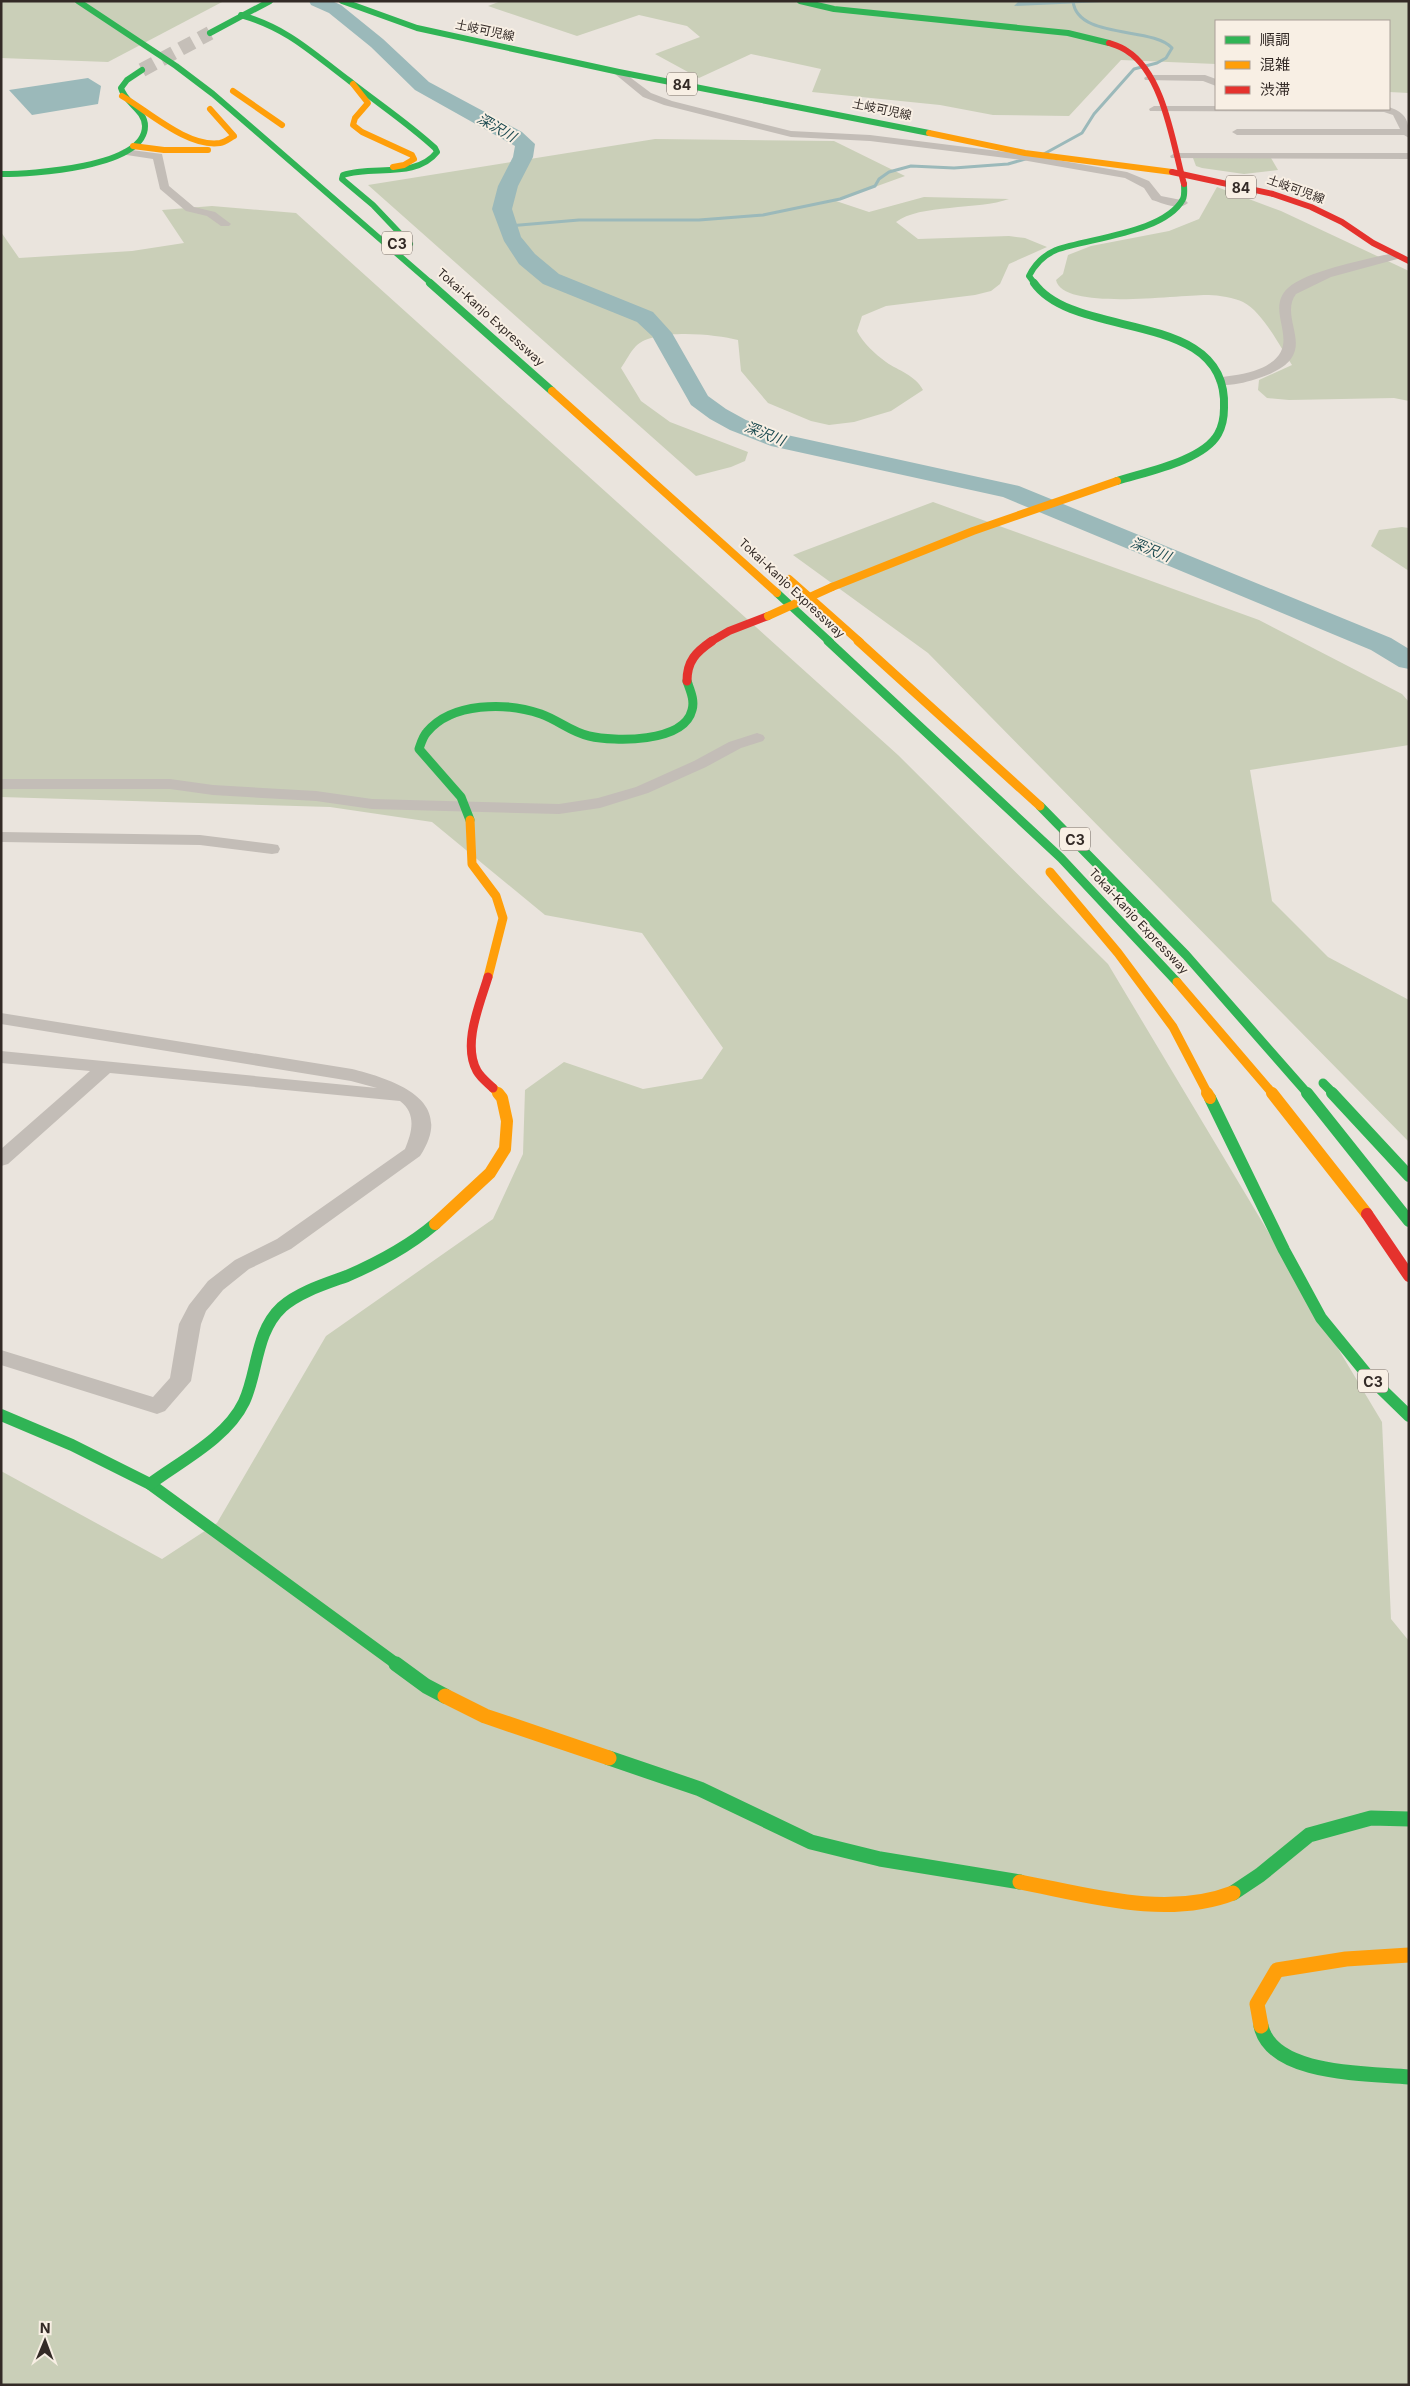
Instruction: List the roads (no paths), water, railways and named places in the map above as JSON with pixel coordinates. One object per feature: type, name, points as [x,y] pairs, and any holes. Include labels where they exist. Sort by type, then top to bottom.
[{"type":"main road","name":"Tokai-Kanjo Expressway","points":[[78,1],[176,66],[213,94],[432,283],[888,696],[1061,858],[1172,976],[1282,1105],[1328,1163],[1409,1276]]},
{"type":"main road","name":"Tokai-Kanjo Expressway","points":[[86,1],[155,45],[228,100],[368,220],[438,275]]},
{"type":"main road","points":[[210,33],[270,1]]},
{"type":"main road","name":"土岐可児線","points":[[342,1],[417,28],[619,72],[881,122],[1023,155],[1179,173],[1273,194],[1310,207],[1342,222],[1403,258]]},
{"type":"main road","points":[[150,1484],[230,1424],[244,1403],[266,1330],[281,1308],[310,1291],[384,1260],[420,1238],[490,1173],[505,1149],[507,1121],[502,1098],[477,1071],[471,1054],[473,1034],[503,918],[502,906],[497,894],[472,864],[472,822],[461,793],[427,762],[419,749],[423,734],[437,721],[459,711],[489,707],[515,708],[539,714],[581,734],[606,738],[634,739],[675,729],[688,720],[693,704],[685,679],[688,666],[695,655],[716,638],[832,587],[972,531],[1124,477],[1190,456],[1220,434],[1224,428],[1222,381],[1217,368],[1206,355],[1185,343],[1160,334],[1067,308],[1047,298],[1034,288],[1029,276],[1034,265],[1042,257],[1079,243],[1148,225],[1177,210],[1182,203],[1186,189],[1179,173],[1172,130],[1159,109],[1155,85],[1133,53],[1086,36],[834,9],[800,1]]},
{"type":"main road","points":[[241,15],[274,24],[300,38],[353,84],[414,130],[437,152],[434,159],[416,168],[354,170],[346,172],[342,179],[373,205],[420,253]]},
{"type":"main road","points":[[122,31],[185,79],[234,136],[224,142],[208,143],[193,141],[134,100],[122,96]]},
{"type":"main road","points":[[134,33],[155,43],[218,82],[282,125]]},
{"type":"main road","points":[[1,174],[27,175],[62,171],[100,162],[129,149],[144,135],[146,124],[143,117],[122,96],[120,91],[126,79],[142,70]]},
{"type":"main road","points":[[353,84],[368,102],[364,109],[355,117],[353,125],[362,132],[408,152],[414,159],[404,165],[395,166],[364,164]]},
{"type":"main road","points":[[129,149],[209,150]]},
{"type":"main road","points":[[400,272],[470,328],[531,372]]},
{"type":"main road","name":"Tokai-Kanjo Expressway","points":[[778,570],[1038,804],[1148,914],[1296,1078],[1343,1134],[1409,1221]]},
{"type":"main road","name":"C3","points":[[888,696],[1014,831]]},
{"type":"main road","name":"C3","points":[[1041,861],[1118,953],[1174,1027],[1232,1139],[1284,1250],[1322,1318],[1370,1378],[1409,1416]]},
{"type":"main road","points":[[1148,914],[1234,992]]},
{"type":"main road","points":[[1312,1071],[1409,1176]]},
{"type":"main road","points":[[1,1415],[72,1444],[150,1484],[426,1686],[485,1716],[700,1789],[811,1842],[880,1859],[1124,1900],[1179,1906],[1224,1898],[1260,1875],[1309,1835],[1371,1818],[1409,1819]]},
{"type":"main road","points":[[1409,1955],[1346,1959],[1277,1970],[1257,2004],[1264,2039],[1288,2060],[1324,2069],[1409,2078]]},
{"type":"street","points":[[1145,71],[1205,78],[1215,83]]},
{"type":"street","points":[[619,72],[647,94],[668,102],[791,134],[870,138],[1023,155]]},
{"type":"street","points":[[1159,109],[1235,129],[1409,156]]},
{"type":"street","points":[[1175,156],[1235,129],[1385,110],[1397,113],[1408,134],[1235,129]]},
{"type":"street","points":[[129,149],[158,156],[164,187],[190,209],[211,214],[224,224]]},
{"type":"street","points":[[1056,160],[1127,175],[1142,181],[1153,189],[1156,198],[1173,203],[1182,203]]},
{"type":"street","points":[[1222,381],[1242,380],[1282,362],[1290,348],[1286,302],[1291,292],[1318,279],[1403,258]]},
{"type":"street","points":[[1,784],[170,784],[213,790],[316,796],[372,804],[559,809],[600,803],[642,790],[700,764],[735,745],[757,738]]},
{"type":"street","points":[[1,837],[200,840],[272,849]]},
{"type":"street","points":[[1,1018],[352,1075],[382,1082],[406,1096],[418,1106],[424,1121],[422,1138],[414,1152],[284,1244],[264,1250],[231,1271],[199,1305],[190,1323],[182,1378],[157,1406],[1,1356]]},
{"type":"street","points":[[1,1057],[406,1096]]},
{"type":"street","points":[[1,1160],[104,1068]]},
{"type":"water","points":[[1019,1],[1125,1],[1014,6]]},
{"type":"water","points":[[88,78],[101,86],[98,104],[32,115],[9,90]]},
{"type":"waterway","name":"深沢川","points":[[317,1],[335,9],[377,43],[422,86],[515,136],[525,144],[523,157],[508,186],[502,209],[511,237],[527,259],[551,279],[645,317],[661,333],[699,400],[718,414],[738,425],[780,441],[1010,491],[1381,644],[1409,661]]},
{"type":"waterway","points":[[1042,155],[1082,133],[1094,114],[1134,69],[1157,63],[1166,58],[1172,48],[1162,41],[1149,37],[1117,31],[1087,22],[1078,13],[1073,1]]},
{"type":"waterway","points":[[508,226],[579,220],[699,220],[763,215],[840,199],[875,186],[879,179],[889,172],[911,166],[954,168],[1008,164],[1029,158]]},
{"type":"tunnel","points":[[142,70],[210,33]]}]
